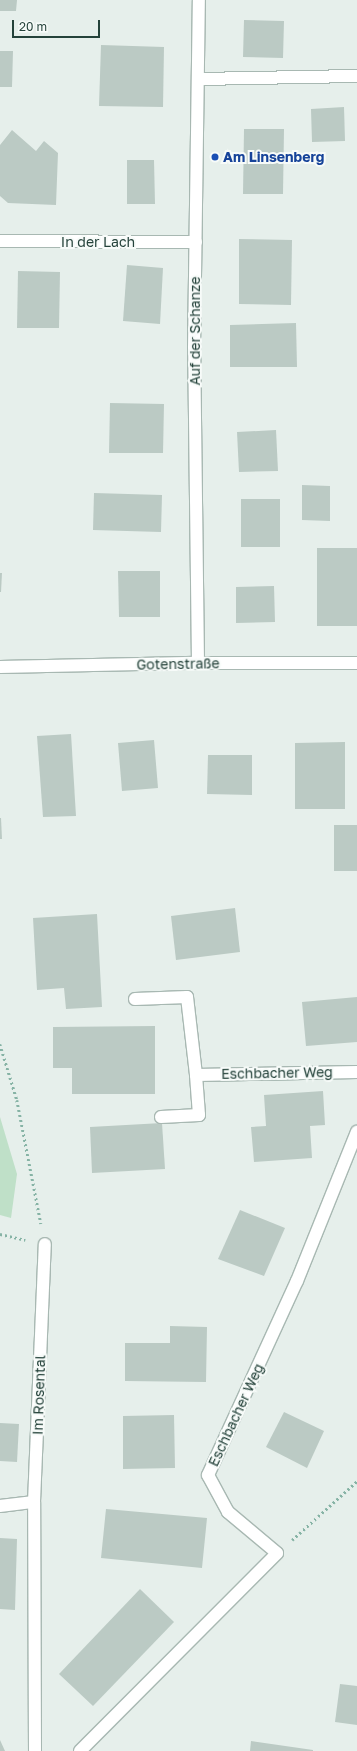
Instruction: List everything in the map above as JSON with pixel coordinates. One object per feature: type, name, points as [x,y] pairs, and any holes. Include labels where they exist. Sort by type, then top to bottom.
[{"type":"street","name":"Auf der Schanze","points":[[198,663],[194,348],[200,0]]},
{"type":"street","points":[[199,78],[357,76]]},
{"type":"street","name":"In der Lach","points":[[0,241],[196,242]]},
{"type":"street","name":"Gotenstraße","points":[[0,667],[198,663],[357,663]]},
{"type":"street","points":[[135,999],[187,998],[199,1115],[161,1116]]},
{"type":"street","name":"Eschbacher Weg","points":[[196,1075],[357,1072]]},
{"type":"street","name":"Eschbacher Weg","points":[[277,1553],[228,1512],[208,1475],[297,1281],[357,1132]]},
{"type":"street","name":"Im Rosental","points":[[35,1751],[34,1502],[45,1244]]},
{"type":"street","points":[[0,1506],[34,1502]]},
{"type":"street","points":[[80,1751],[277,1553]]},
{"type":"path","points":[[0,1044],[17,1100],[45,1244]]},
{"type":"path","points":[[277,1553],[357,1481]]},
{"type":"green space","points":[[0,1117],[17,1174],[11,1218],[0,1215]]},
{"type":"building","points":[[0,0],[17,0],[16,11],[0,11]]},
{"type":"building","points":[[244,20],[284,21],[283,58],[243,57]]},
{"type":"building","points":[[101,45],[164,47],[163,107],[99,106]]},
{"type":"building","points":[[0,51],[13,51],[12,87],[0,87]]},
{"type":"building","points":[[344,107],[345,141],[312,142],[311,109]]},
{"type":"building","points":[[244,129],[284,129],[283,194],[243,194]]},
{"type":"building","points":[[12,130],[36,151],[44,141],[58,153],[56,205],[8,203],[0,196],[0,145]]},
{"type":"building","points":[[127,160],[154,160],[155,204],[127,204]]},
{"type":"building","points":[[239,239],[292,240],[291,305],[239,304]]},
{"type":"building","points":[[127,265],[163,268],[160,324],[123,321]]},
{"type":"building","points":[[18,271],[60,272],[59,328],[17,328]]},
{"type":"building","points":[[296,323],[297,367],[230,367],[230,325]]},
{"type":"building","points":[[110,403],[164,404],[163,453],[109,453]]},
{"type":"building","points":[[276,430],[278,471],[239,472],[237,432]]},
{"type":"building","points":[[302,485],[330,486],[330,521],[302,520]]},
{"type":"building","points":[[94,493],[162,495],[161,532],[93,530]]},
{"type":"building","points":[[241,499],[280,499],[280,547],[241,547]]},
{"type":"building","points":[[317,548],[357,548],[357,626],[317,626]]},
{"type":"building","points":[[118,571],[160,571],[160,617],[119,617]]},
{"type":"building","points":[[0,573],[2,573],[1,592],[0,592]]},
{"type":"building","points":[[274,586],[275,622],[236,623],[236,587]]},
{"type":"building","points":[[71,734],[76,816],[43,817],[37,736]]},
{"type":"building","points":[[154,740],[158,788],[122,791],[118,743]]},
{"type":"building","points":[[345,742],[345,809],[295,809],[295,743]]},
{"type":"building","points":[[208,755],[252,755],[252,795],[207,794]]},
{"type":"building","points":[[1,818],[2,839],[0,839]]},
{"type":"building","points":[[334,825],[357,825],[357,871],[334,871]]},
{"type":"building","points":[[235,908],[240,952],[176,960],[171,916]]},
{"type":"building","points":[[97,914],[102,1007],[66,1009],[64,988],[37,990],[33,918]]},
{"type":"building","points":[[357,997],[357,1042],[306,1046],[302,1002]]},
{"type":"building","points":[[155,1026],[155,1094],[72,1094],[72,1068],[53,1068],[53,1027]]},
{"type":"building","points":[[323,1091],[325,1125],[310,1126],[312,1158],[254,1162],[251,1127],[266,1126],[264,1095]]},
{"type":"building","points":[[162,1123],[165,1169],[92,1173],[90,1127]]},
{"type":"building","points":[[240,1210],[285,1228],[264,1276],[218,1259]]},
{"type":"building","points":[[170,1326],[207,1327],[206,1382],[125,1381],[125,1343],[170,1343]]},
{"type":"building","points":[[284,1412],[324,1431],[307,1468],[266,1447]]},
{"type":"building","points":[[174,1415],[175,1468],[123,1469],[123,1416]]},
{"type":"building","points":[[0,1423],[19,1424],[17,1462],[0,1461]]},
{"type":"building","points":[[106,1509],[207,1518],[202,1568],[101,1558]]},
{"type":"building","points":[[0,1538],[17,1539],[15,1610],[0,1609]]},
{"type":"building","points":[[140,1589],[174,1622],[93,1706],[59,1674]]},
{"type":"building","points":[[340,1684],[357,1686],[357,1725],[335,1722]]},
{"type":"building","points":[[0,1740],[5,1751],[0,1751]]},
{"type":"building","points":[[251,1741],[313,1750],[313,1751],[250,1751]]},
{"type":"place","name":"Am Linsenberg","points":[[215,157]]}]
